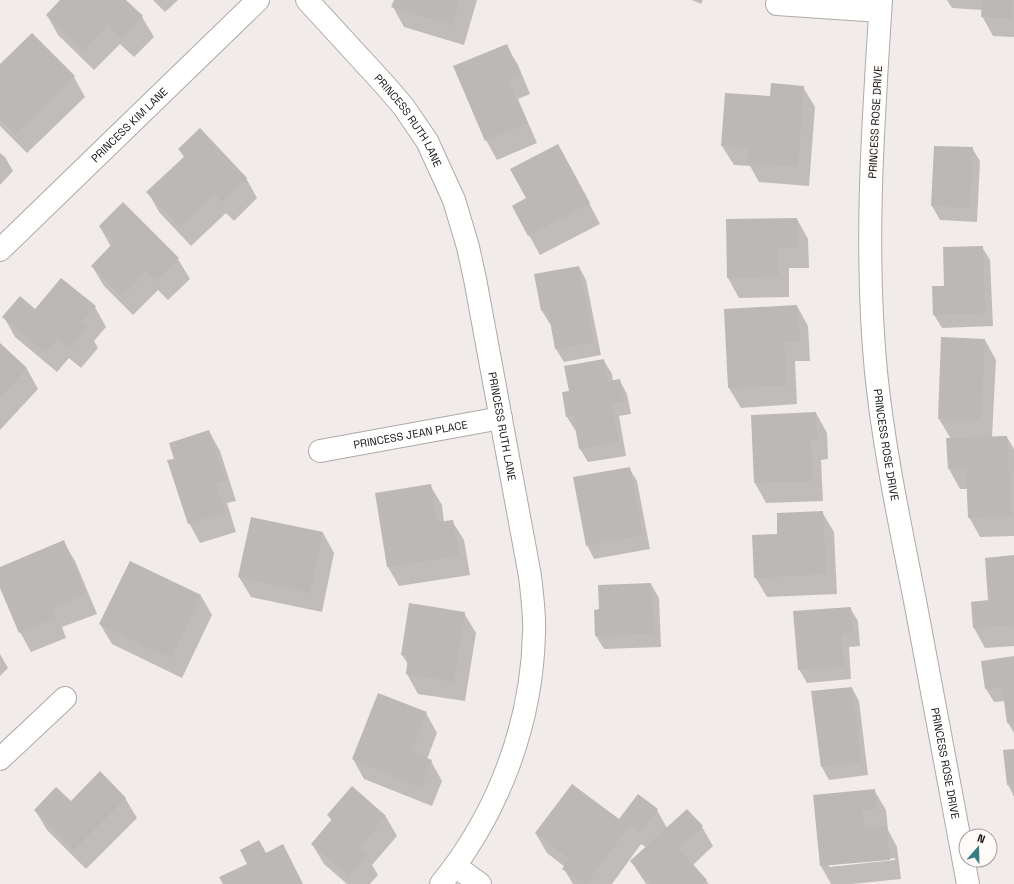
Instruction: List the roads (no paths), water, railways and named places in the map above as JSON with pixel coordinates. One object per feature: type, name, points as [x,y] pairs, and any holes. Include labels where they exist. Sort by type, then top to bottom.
[{"type":"street","name":"PRINCESS KIM LANE","points":[[0,250],[258,0]]},
{"type":"street","name":"PRINCESS RUTH LANE","points":[[307,0],[403,106],[427,141],[454,200],[468,246],[530,576],[534,606],[534,655],[526,706],[511,761],[486,817],[456,866],[441,884]]},
{"type":"street","points":[[777,4],[881,6]]},
{"type":"street","name":"PRINCESS ROSE DRIVE","points":[[881,6],[870,244],[870,288],[876,373],[882,423],[898,517],[968,884]]},
{"type":"street","name":"PRINCESS JEAN PLACE","points":[[320,451],[501,418]]},
{"type":"street","points":[[0,759],[65,698]]},
{"type":"street","points":[[456,866],[480,884]]}]
